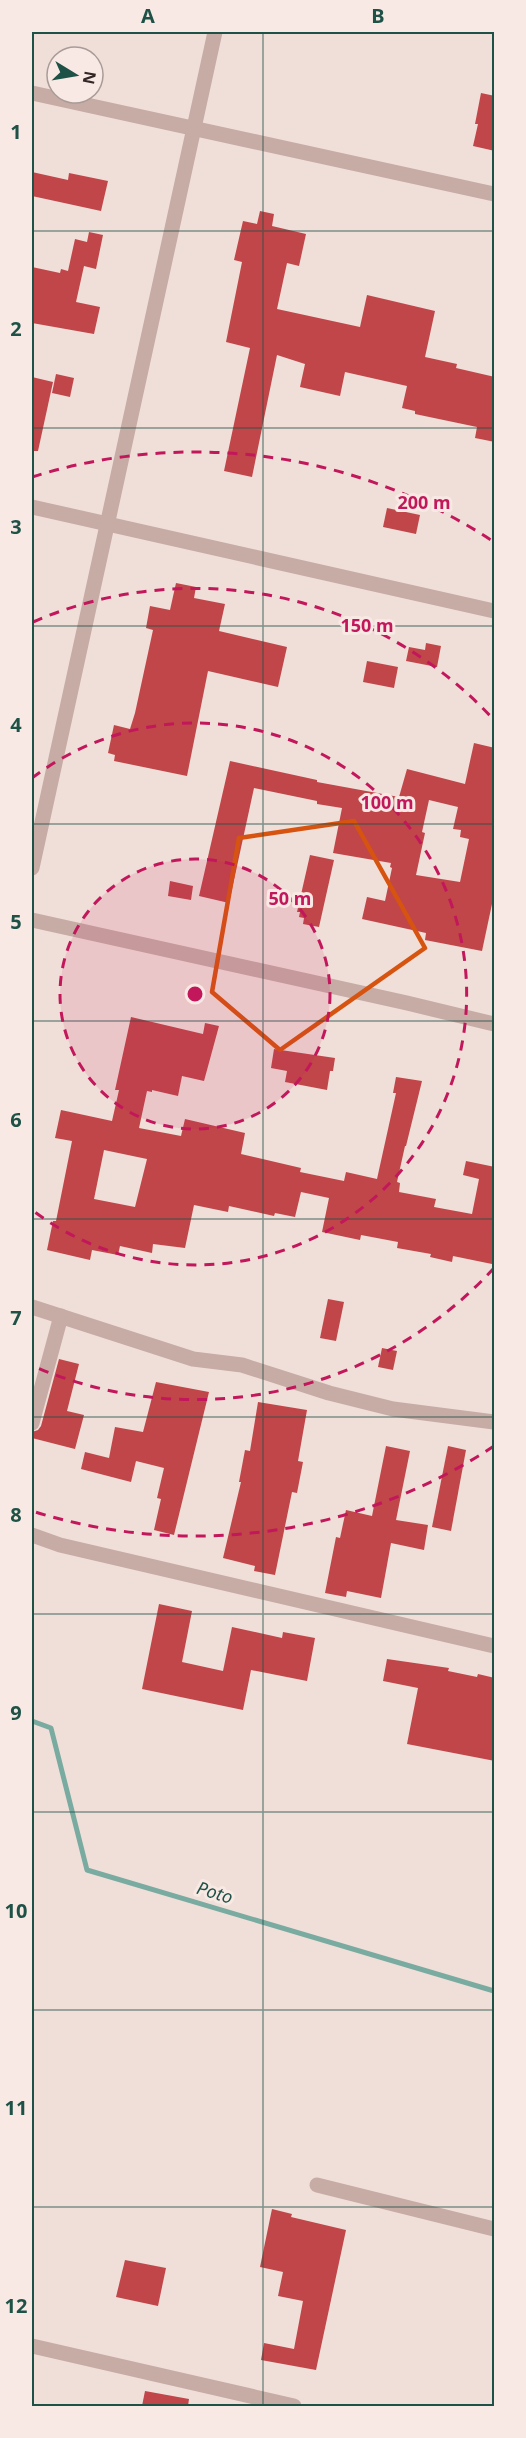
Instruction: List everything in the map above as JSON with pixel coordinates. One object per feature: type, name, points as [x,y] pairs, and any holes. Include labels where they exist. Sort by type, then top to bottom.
[{"type":"street","points":[[32,868],[105,524],[215,32]]},
{"type":"street","points":[[32,93],[193,126],[495,194]]},
{"type":"street","points":[[32,507],[495,610]]},
{"type":"street","points":[[32,920],[495,1024]]},
{"type":"street","points":[[32,1307],[193,1359],[242,1365],[329,1393],[393,1409],[495,1422]]},
{"type":"street","points":[[32,1423],[61,1316]]},
{"type":"street","points":[[32,1535],[60,1545],[495,1646]]},
{"type":"street","points":[[317,2185],[495,2229]]},
{"type":"street","points":[[32,2346],[294,2406]]},
{"type":"highlighted area","points":[[354,821],[425,948],[280,1050],[212,992],[239,838]]},
{"type":"building","points":[[481,93],[495,96],[495,151],[473,146]]},
{"type":"building","points":[[32,172],[68,180],[69,173],[108,181],[101,211],[32,196]]},
{"type":"building","points":[[260,211],[274,214],[272,226],[306,234],[299,266],[287,263],[277,309],[360,327],[367,295],[435,311],[425,357],[457,364],[456,368],[495,377],[495,442],[475,438],[477,427],[415,414],[415,411],[402,408],[407,386],[345,372],[340,396],[300,387],[305,364],[277,355],[252,477],[224,471],[250,348],[226,342],[242,262],[234,260],[243,221],[257,224]]},
{"type":"building","points":[[89,232],[103,235],[96,269],[84,266],[76,302],[100,307],[94,334],[32,323],[32,267],[60,273],[61,269],[68,271],[75,239],[87,242]]},
{"type":"building","points":[[56,374],[74,378],[70,397],[52,393]]},
{"type":"building","points":[[32,377],[53,382],[38,451],[32,451]]},
{"type":"building","points":[[387,508],[420,515],[416,534],[383,527]]},
{"type":"building","points":[[176,583],[196,587],[194,598],[225,604],[219,631],[287,647],[278,687],[208,671],[187,776],[114,761],[115,755],[108,753],[114,725],[130,729],[135,713],[153,630],[146,628],[150,606],[170,610]]},
{"type":"building","points":[[426,643],[441,646],[437,667],[406,661],[409,647],[425,650]]},
{"type":"building","points":[[367,661],[398,667],[394,688],[363,682]]},
{"type":"building","points":[[474,743],[495,748],[495,905],[492,904],[482,951],[425,940],[426,933],[362,919],[367,897],[385,901],[391,863],[333,853],[342,808],[254,788],[229,903],[199,896],[230,761],[317,780],[317,782],[399,797],[407,769],[465,784]],"holes":[[[429,800],[458,807],[453,829],[461,830],[460,837],[469,839],[460,882],[416,875]]]},
{"type":"building","points":[[310,855],[334,860],[319,927],[303,924],[304,918],[299,917],[300,912],[297,912]]},
{"type":"building","points":[[170,881],[193,886],[191,900],[168,896]]},
{"type":"building","points":[[131,1017],[203,1034],[205,1023],[219,1026],[204,1081],[182,1076],[178,1096],[147,1091],[139,1128],[181,1136],[185,1119],[245,1133],[241,1154],[301,1168],[300,1172],[344,1181],[346,1172],[377,1179],[396,1093],[393,1093],[396,1077],[422,1081],[397,1182],[400,1183],[399,1192],[436,1199],[434,1207],[472,1214],[479,1179],[463,1175],[466,1161],[495,1167],[495,1249],[492,1264],[453,1256],[452,1262],[430,1257],[431,1254],[397,1248],[398,1242],[361,1235],[360,1240],[322,1232],[329,1198],[301,1192],[295,1217],[275,1213],[274,1216],[229,1206],[228,1212],[194,1205],[185,1248],[153,1244],[152,1253],[120,1246],[118,1255],[92,1250],[90,1260],[47,1250],[53,1221],[56,1221],[72,1141],[55,1138],[61,1110],[112,1121],[119,1090],[115,1090]],"holes":[[[104,1150],[147,1159],[135,1207],[94,1199]]]},
{"type":"building","points":[[274,1049],[335,1058],[327,1090],[285,1082],[287,1071],[271,1068]]},
{"type":"building","points":[[328,1299],[344,1302],[336,1341],[320,1338]]},
{"type":"building","points":[[382,1348],[397,1351],[393,1370],[378,1367]]},
{"type":"building","points":[[59,1359],[79,1364],[67,1411],[84,1415],[75,1449],[32,1438],[32,1432],[41,1426]]},
{"type":"building","points":[[156,1382],[209,1392],[174,1535],[154,1530],[161,1499],[157,1498],[164,1468],[136,1461],[131,1482],[81,1469],[85,1452],[109,1458],[115,1427],[143,1432]]},
{"type":"building","points":[[258,1402],[307,1410],[298,1461],[303,1462],[297,1493],[292,1492],[275,1575],[254,1571],[255,1566],[223,1558],[241,1482],[239,1482],[245,1450],[250,1451]]},
{"type":"building","points":[[386,1446],[410,1451],[396,1520],[428,1525],[424,1550],[391,1543],[381,1598],[347,1591],[346,1597],[325,1593],[336,1537],[340,1538],[346,1510],[372,1516]]},
{"type":"building","points":[[448,1446],[466,1450],[451,1531],[432,1527]]},
{"type":"building","points":[[159,1604],[192,1611],[182,1662],[223,1671],[232,1627],[282,1638],[283,1632],[315,1638],[307,1681],[251,1670],[243,1710],[142,1689]]},
{"type":"building","points":[[387,1659],[449,1668],[448,1671],[477,1677],[478,1674],[495,1678],[495,1761],[407,1744],[418,1688],[383,1681]]},
{"type":"building","points":[[272,2209],[292,2214],[291,2217],[346,2230],[316,2370],[261,2360],[264,2343],[294,2349],[303,2301],[278,2296],[283,2272],[260,2267]]},
{"type":"building","points":[[125,2260],[166,2268],[158,2306],[116,2297]]},
{"type":"building","points":[[145,2391],[189,2399],[188,2406],[142,2406]]},
{"type":"waterway","name":"Poto","points":[[32,1721],[51,1728],[87,1870],[494,1991]]}]
